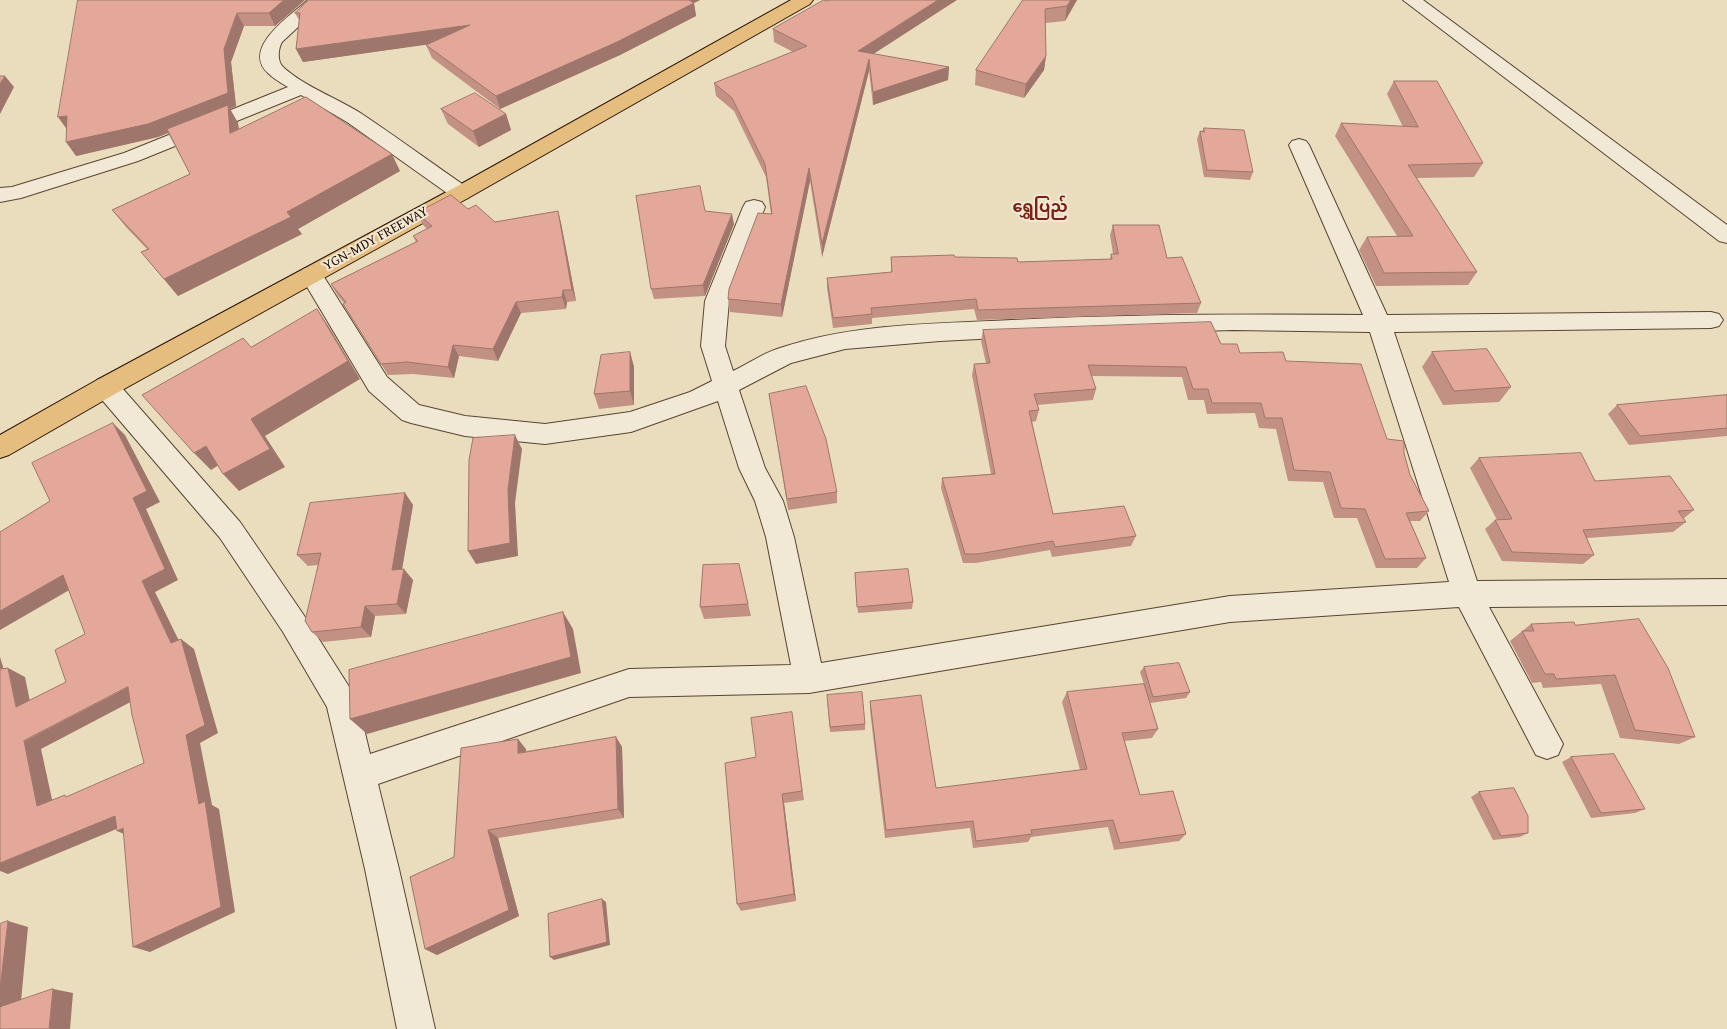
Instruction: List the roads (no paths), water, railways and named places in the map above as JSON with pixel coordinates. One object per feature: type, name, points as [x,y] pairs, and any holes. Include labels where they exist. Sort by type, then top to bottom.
[{"type":"main road","name":"YGN-MDY FREEWAY","points":[[0,448],[106,387],[461,193],[804,0]]},
{"type":"street","points":[[318,0],[276,39],[270,47],[270,60],[274,69],[302,88],[354,118],[461,193]]},
{"type":"street","points":[[1412,0],[1727,236]]},
{"type":"street","points":[[0,195],[14,193],[131,157],[302,88]]},
{"type":"street","points":[[1299,145],[1380,324],[1467,594],[1547,744]]},
{"type":"street","points":[[754,207],[717,301],[713,346],[752,468],[769,501],[780,537],[809,679]]},
{"type":"street","points":[[311,275],[378,384],[411,413],[466,426],[545,434],[631,422],[699,399],[784,356],[845,340],[940,332],[1056,326],[1233,322],[1380,324],[1712,320]]},
{"type":"street","points":[[106,387],[230,530],[293,623],[342,703],[382,868],[416,1029]]},
{"type":"street","points":[[359,774],[629,683],[809,679],[1230,609],[1467,594],[1727,592]]},
{"type":"district","name":"ရွှေပြည်","points":[[1040,208]]}]
